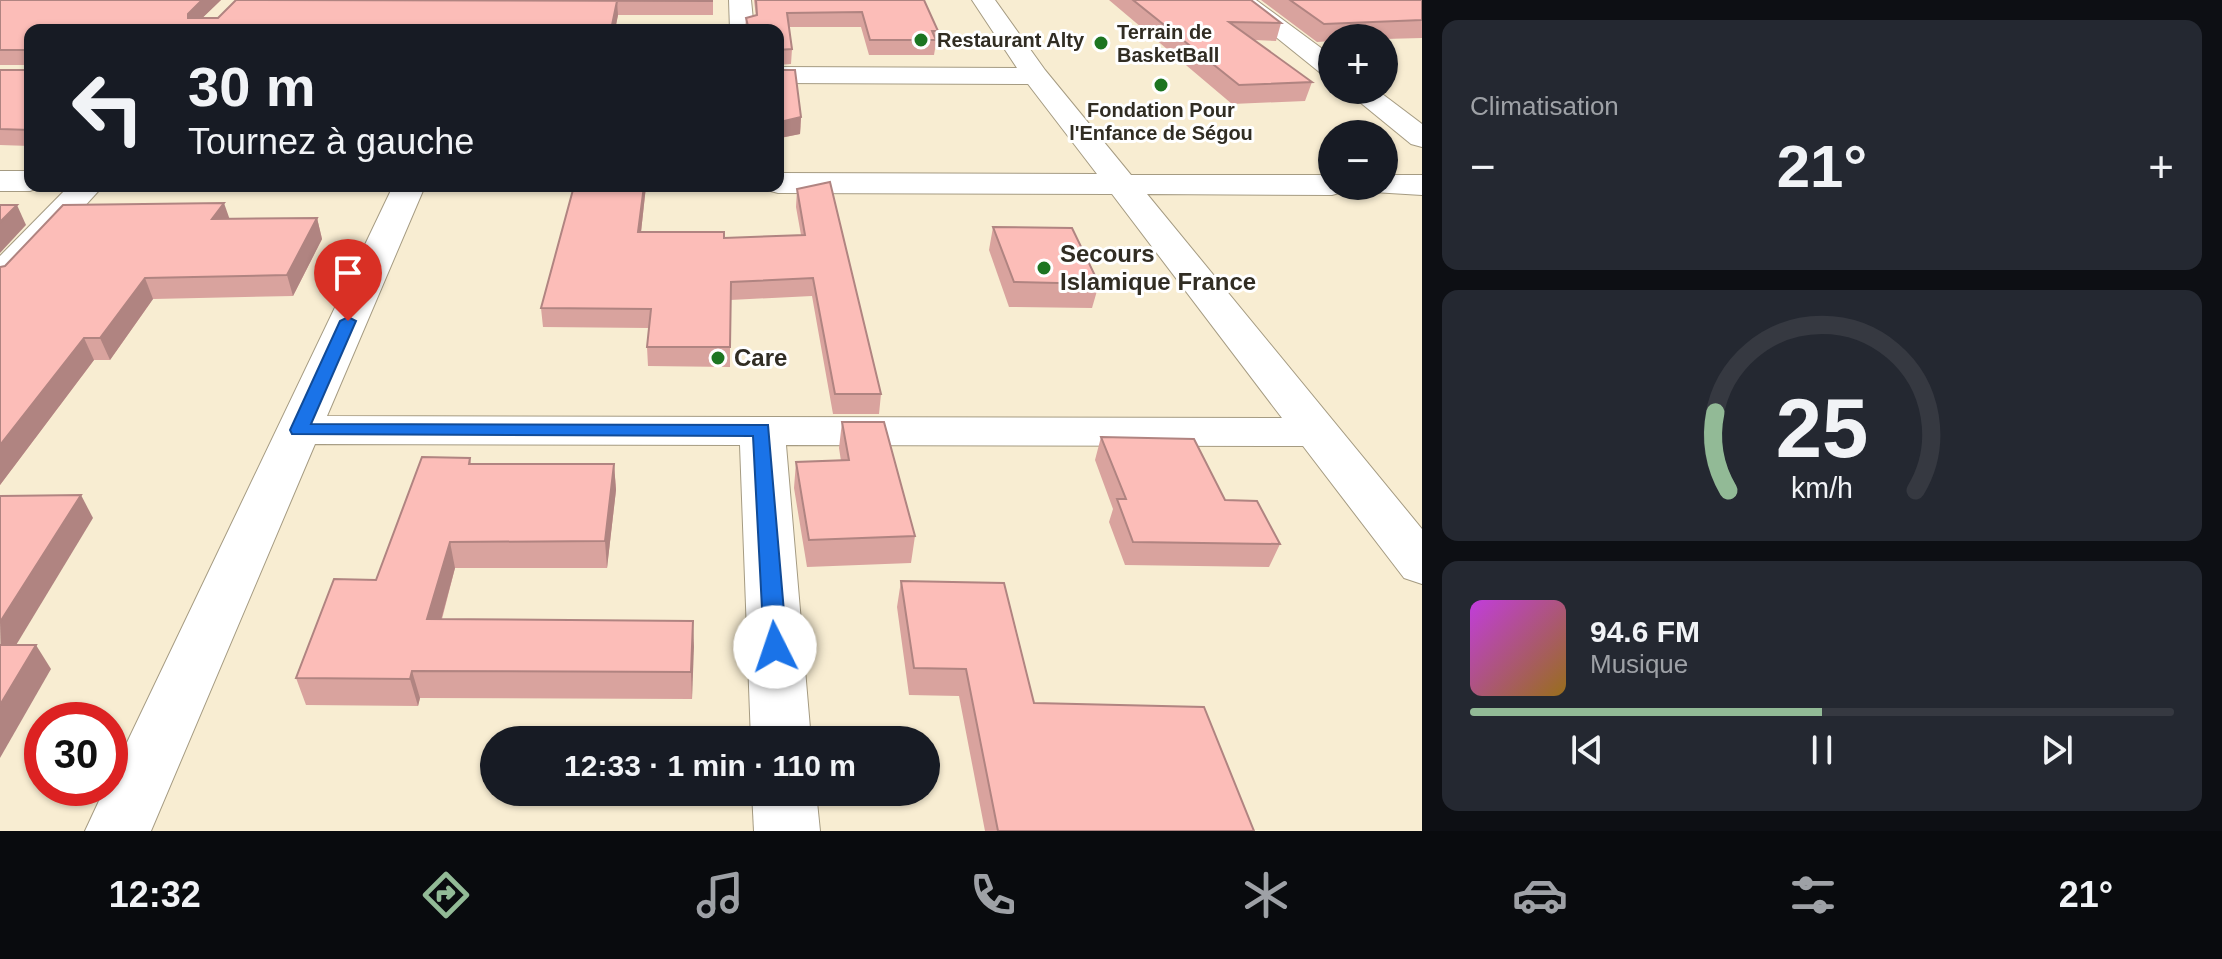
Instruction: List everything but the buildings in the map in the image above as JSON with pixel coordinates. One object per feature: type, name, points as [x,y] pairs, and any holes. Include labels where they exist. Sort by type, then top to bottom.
[{"type":"street","points":[[740,0],[742,24]]},
{"type":"street","points":[[983,0],[1036,76],[1422,565]]},
{"type":"street","points":[[1241,0],[1318,58]]},
{"type":"street","points":[[784,75],[1036,76]]},
{"type":"street","points":[[1377,104],[1422,138]]},
{"type":"street","points":[[0,181],[24,181]]},
{"type":"street","points":[[784,183],[1318,185]]},
{"type":"street","points":[[1398,185],[1422,185]]},
{"type":"street","points":[[0,277],[81,192]]},
{"type":"street","points":[[118,831],[406,192]]},
{"type":"street","points":[[299,430],[1319,432]]},
{"type":"street","points":[[762,430],[780,726]]},
{"type":"street","points":[[785,806],[787,831]]},
{"type":"place","name":"Restaurant Alty","points":[[921,40]]},
{"type":"place","name":"Terrain de BasketBall","points":[[1101,43]]},
{"type":"place","name":"Fondation Pour l'Enfance de Ségou","points":[[1161,85]]},
{"type":"place","name":"Secours Islamique France","points":[[1044,268]]},
{"type":"place","name":"Care","points":[[718,358]]},
{"type":"route","points":[[348,321],[299,430],[762,430],[775,647]]}]
